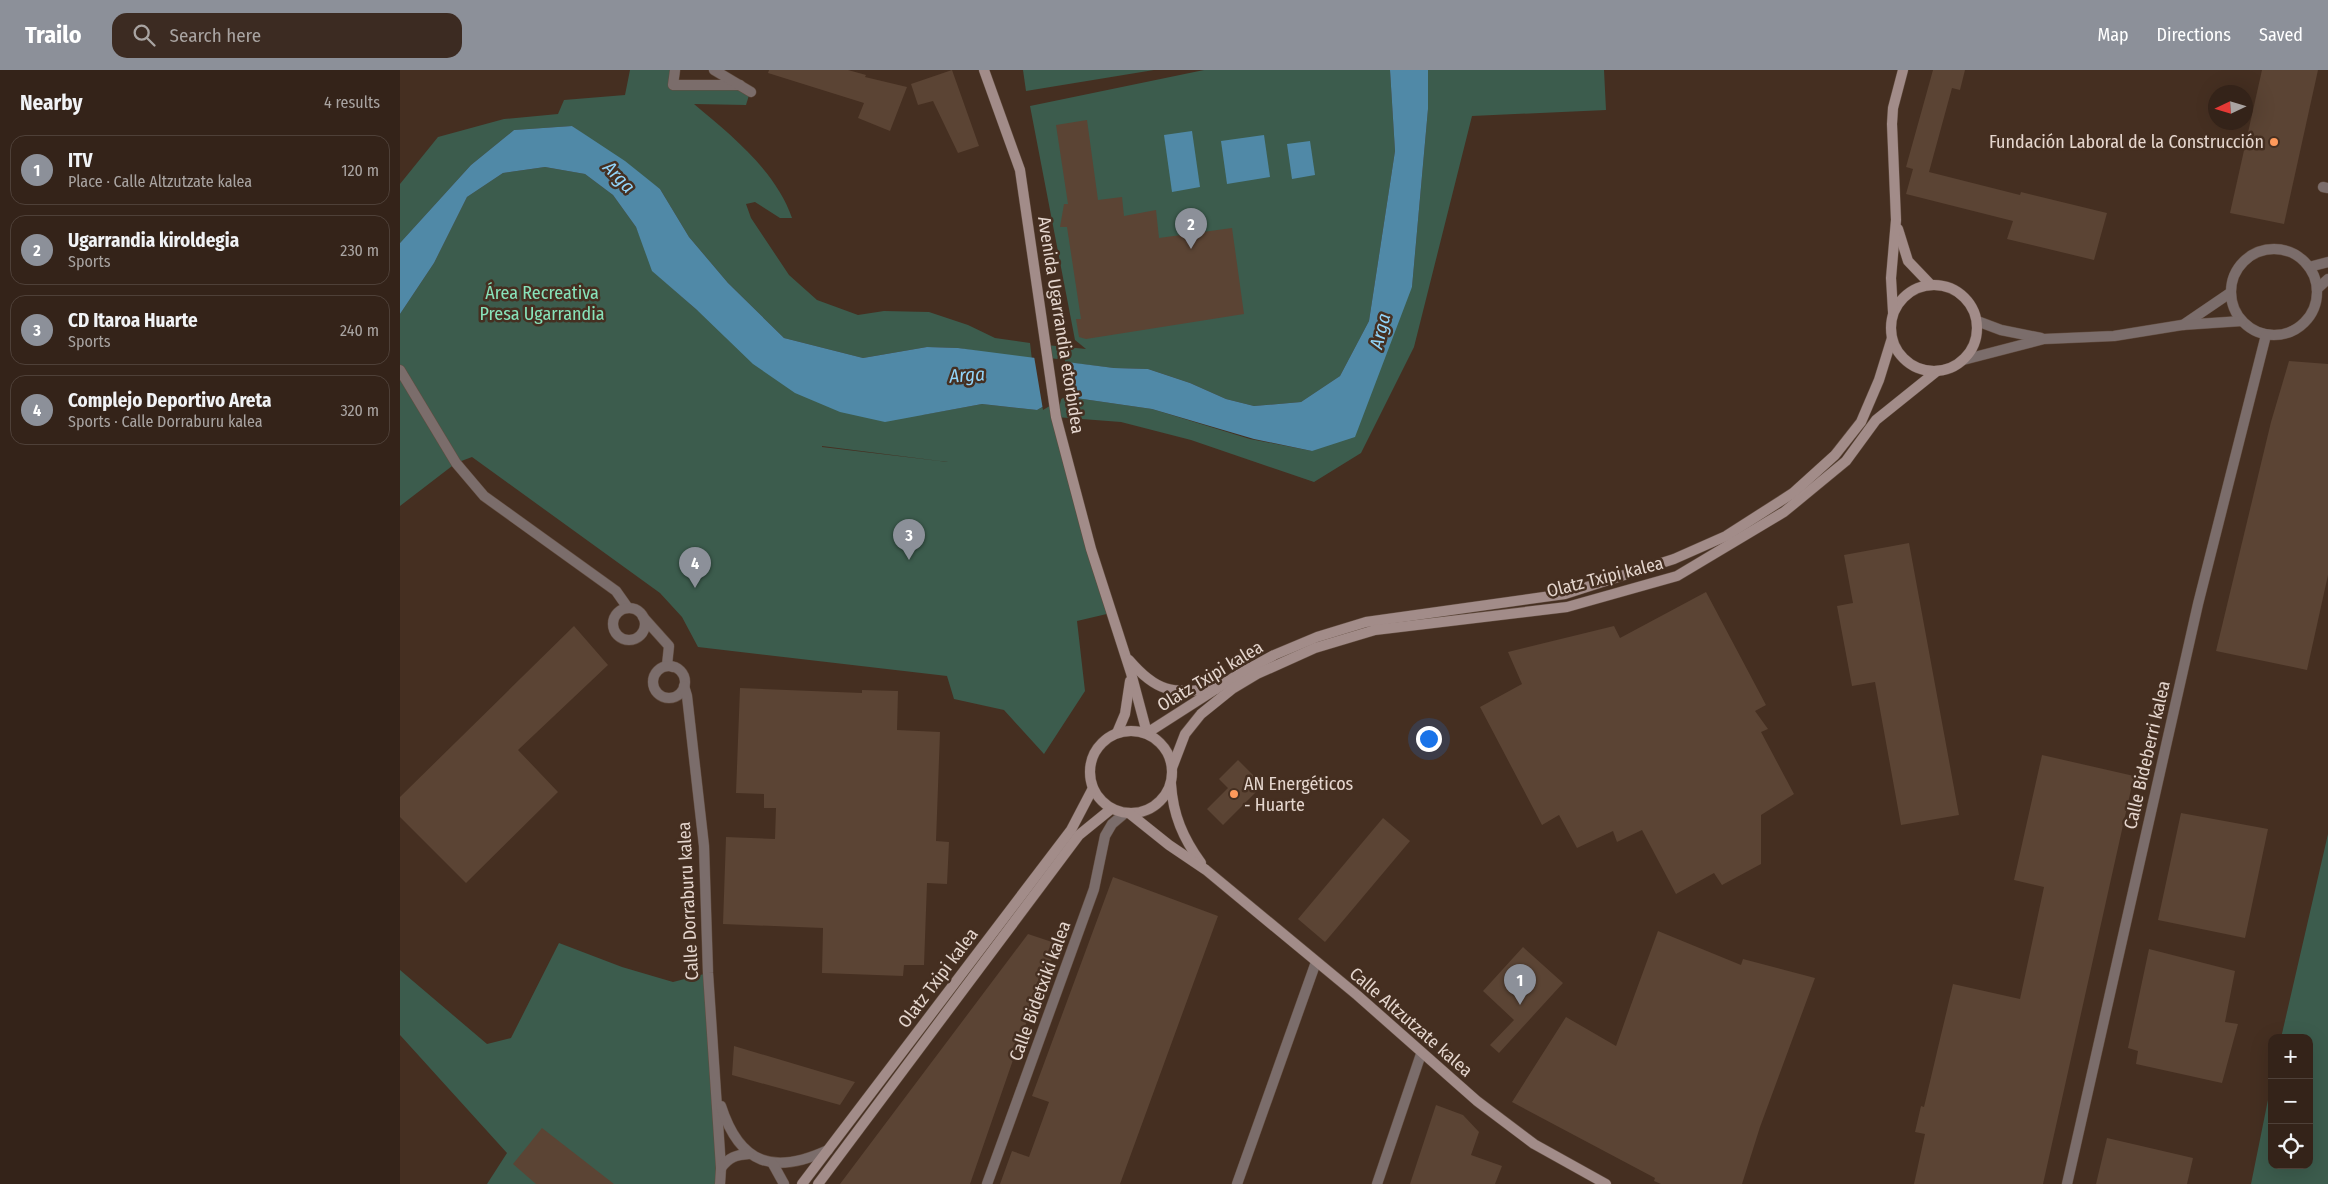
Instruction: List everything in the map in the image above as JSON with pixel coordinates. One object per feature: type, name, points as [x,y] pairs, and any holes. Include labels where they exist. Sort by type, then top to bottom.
[{"type":"street","points":[[674,70],[672,85],[740,85]]},
{"type":"street","points":[[714,70],[752,92]]},
{"type":"street","name":"Avenida Ugarrandia etorbidea","points":[[984,70],[1020,170],[1056,417],[1090,549],[1131,673],[1147,733]]},
{"type":"street","points":[[1894,313],[1891,278],[1896,220],[1892,124],[1903,70]]},
{"type":"street","points":[[1896,220],[1903,252],[1908,261],[1930,284]]},
{"type":"street","points":[[2274,248],[2287,251],[2299,257],[2309,267],[2317,288],[2316,302],[2311,314],[2303,324],[2286,333],[2266,335],[2253,330],[2242,321],[2236,313],[2230,293],[2232,279],[2238,267],[2248,257],[2260,250],[2274,248]]},
{"type":"street","points":[[2309,267],[2328,262]]},
{"type":"street","points":[[2317,288],[2328,279]]},
{"type":"street","points":[[1963,360],[1975,342],[1978,321],[1974,308],[1966,298],[1956,290],[1943,285],[1930,284],[1908,293],[1899,302],[1894,313],[1891,325],[1892,338],[1900,354],[1914,366],[1937,371],[1947,370],[1963,360],[2044,339],[2114,336],[2182,325],[2242,321]]},
{"type":"street","points":[[2182,325],[2230,293]]},
{"type":"street","points":[[1978,321],[2001,330],[2044,339]]},
{"type":"street","name":"Calle Bideberri kalea","points":[[2067,1184],[2198,604],[2266,335]]},
{"type":"street","name":"Olatz Txipi kalea","points":[[1147,733],[1274,655],[1316,637],[1366,622],[1565,594],[1674,559],[1726,536],[1793,493],[1835,455],[1861,422],[1879,380],[1892,338]]},
{"type":"street","points":[[400,370],[456,463],[484,496],[616,591],[628,608],[640,613],[669,646],[667,665]]},
{"type":"street","name":"Olatz Txipi kalea","points":[[1172,768],[1185,734],[1201,714],[1232,689],[1257,674],[1315,648],[1375,630],[1567,608],[1677,576],[1784,512],[1846,461],[1876,420],[1937,371]]},
{"type":"street","points":[[628,608],[618,612],[613,622],[615,632],[624,639],[634,639],[642,633],[645,622],[640,613]]},
{"type":"street","points":[[1125,657],[1140,673],[1166,690],[1217,689]]},
{"type":"street","points":[[673,697],[682,691],[684,677],[679,669],[667,665],[657,670],[654,674],[653,685],[663,697],[673,697],[682,702],[688,712]]},
{"type":"street","name":"Avenida Ugarrandia etorbidea","points":[[1116,733],[1125,714],[1131,673]]},
{"type":"street","name":"Calle Dorraburu kalea","points":[[684,686],[704,846],[707,956],[722,1178]]},
{"type":"street","points":[[1134,730],[1147,733],[1164,747],[1172,768],[1171,784],[1174,813],[1178,826],[1189,847],[1206,870],[1127,813],[1111,808],[1100,800],[1092,788],[1089,774],[1091,760],[1097,747],[1107,737],[1116,733],[1134,730]]},
{"type":"street","points":[[1127,813],[1144,811],[1153,807],[1162,800],[1171,784]]},
{"type":"street","name":"Olatz Txipi kalea","points":[[802,1184],[1072,830],[1092,788]]},
{"type":"street","name":"Olatz Txipi kalea","points":[[818,1184],[1079,836],[1111,808]]},
{"type":"street","name":"Calle Bidetxiki kalea","points":[[988,1184],[1094,890],[1105,836],[1112,824],[1127,813]]},
{"type":"street","name":"Calle Altzutzate kalea","points":[[1206,870],[1357,995],[1421,1054],[1477,1101],[1534,1144],[1606,1184]]},
{"type":"street","points":[[1237,1184],[1316,962]]},
{"type":"street","points":[[1377,1184],[1421,1054]]},
{"type":"street","name":"Calle Dorraburu kalea","points":[[716,1088],[732,1132],[749,1154]]},
{"type":"street","points":[[784,1184],[773,1164],[810,1158],[828,1150]]},
{"type":"street","name":"Calle Dorraburu kalea","points":[[722,1178],[726,1160],[736,1155],[749,1154],[773,1164]]},
{"type":"green space","points":[[630,70],[672,70],[669,87],[735,87],[750,92],[746,105],[694,104],[751,155],[775,185],[785,201],[792,218],[780,218],[755,202],[746,204],[751,218],[789,275],[817,300],[858,315],[884,311],[929,312],[968,325],[995,338],[1030,343],[1032,360],[958,348],[927,347],[863,358],[784,338],[728,283],[689,237],[660,189],[572,126],[514,130],[471,165],[400,243],[400,184],[438,137],[504,119],[558,114],[564,100],[625,95]]},
{"type":"green space","points":[[1023,70],[1154,70],[1026,91]]},
{"type":"green space","points":[[1204,70],[1390,70],[1395,151],[1369,321],[1340,376],[1301,402],[1254,406],[1226,399],[1190,383],[1148,369],[1114,368],[1048,360],[1046,345],[1086,349],[1075,340],[1030,106]]},
{"type":"green space","name":"Área Recreativa Presa Ugarrandia","points":[[1428,70],[1604,70],[1606,110],[1472,116],[1414,347],[1361,453],[1314,482],[1191,440],[1121,422],[1056,417],[1111,613],[1077,621],[1085,691],[1044,754],[1004,710],[954,699],[947,676],[698,647],[682,617],[660,593],[472,457],[456,463],[400,506],[400,314],[434,263],[467,197],[503,173],[545,167],[585,174],[613,195],[636,227],[655,273],[697,310],[922,415],[982,404],[1037,410],[1054,401],[1057,416],[1062,396],[1152,409],[1250,439],[1312,451],[1412,287],[1428,109]],"holes":[[[822,446],[948,462],[822,447]]]},
{"type":"green space","points":[[2328,834],[2328,1184],[2251,1184],[2268,1100],[2268,1169],[2313,1169],[2313,1034],[2282,1034]]},
{"type":"green space","points":[[559,943],[622,967],[673,982],[708,973],[720,1184],[487,1184],[507,1153],[400,1035],[400,970],[487,1044],[511,1038]]},
{"type":"water","name":"Arga","points":[[1390,70],[1428,70],[1428,109],[1412,287],[1355,437],[1312,451],[1254,439],[1152,409],[1062,396],[1037,410],[982,404],[885,422],[840,412],[795,393],[753,364],[697,310],[652,271],[636,227],[613,195],[585,174],[545,167],[503,173],[467,197],[434,263],[400,314],[400,243],[471,165],[514,130],[572,126],[625,161],[660,189],[689,237],[728,283],[784,338],[863,358],[927,347],[958,348],[1114,368],[1148,369],[1190,383],[1226,399],[1254,406],[1301,402],[1340,376],[1369,321],[1395,151]]},
{"type":"water","points":[[1192,131],[1200,187],[1172,192],[1164,135]]},
{"type":"water","points":[[1264,135],[1270,177],[1227,184],[1221,141]]},
{"type":"water","points":[[1310,141],[1315,175],[1292,179],[1287,144]]},
{"type":"pier","points":[[1034,356],[1065,360],[1071,400],[1063,398],[1043,410]]},
{"type":"building","points":[[769,70],[848,70],[866,75],[865,77],[907,87],[890,131],[858,118],[864,103],[768,73]]},
{"type":"building","points":[[952,70],[979,146],[958,153],[933,101],[918,105],[911,84]]},
{"type":"building","points":[[1933,70],[1965,70],[1960,90],[1952,88],[1929,172],[2020,195],[2021,192],[2107,213],[2094,260],[2007,239],[2013,221],[1906,194],[1913,169],[1906,167]]},
{"type":"building","name":"Fundación Laboral de la Construcción","points":[[2262,70],[2318,70],[2284,224],[2230,213],[2249,130],[2253,130],[2253,110]]},
{"type":"building","points":[[1087,120],[1098,200],[1122,197],[1124,216],[1156,210],[1159,238],[1232,228],[1244,314],[1086,339],[1079,337],[1076,319],[1081,319],[1067,227],[1060,227],[1064,204],[1068,204],[1056,125]]},
{"type":"building","points":[[2289,361],[2328,364],[2328,575],[2307,670],[2216,651],[2271,422]]},
{"type":"building","points":[[1909,543],[1959,815],[1901,825],[1875,682],[1852,686],[1837,606],[1853,603],[1844,555]]},
{"type":"building","points":[[1706,592],[1766,705],[1755,711],[1768,729],[1761,732],[1794,794],[1761,815],[1761,864],[1722,885],[1714,873],[1676,894],[1642,830],[1617,842],[1613,831],[1577,848],[1559,815],[1542,825],[1480,707],[1522,684],[1508,652],[1614,626],[1620,638]]},
{"type":"building","points":[[574,626],[608,665],[518,750],[558,792],[466,883],[400,817],[400,797]]},
{"type":"building","points":[[740,688],[862,693],[862,690],[898,691],[897,730],[940,732],[936,841],[949,842],[947,884],[927,883],[924,965],[904,965],[903,976],[822,973],[823,928],[723,924],[726,837],[775,839],[776,808],[764,808],[764,794],[736,793]]},
{"type":"building","points":[[2042,755],[2134,776],[2043,1184],[1914,1184],[1925,1134],[1915,1132],[1921,1106],[1924,1107],[1953,984],[2020,999],[2044,887],[2014,880]]},
{"type":"building","points":[[1238,760],[1263,785],[1223,825],[1207,809],[1228,788],[1219,779]]},
{"type":"building","points":[[2181,813],[2268,829],[2245,938],[2158,920]]},
{"type":"building","points":[[1383,818],[1410,841],[1325,942],[1298,919]]},
{"type":"building","points":[[1113,877],[1218,916],[1120,1184],[1000,1184],[1012,1151],[1029,1157],[1049,1102],[1032,1096]]},
{"type":"building","points":[[1658,931],[1741,965],[1743,959],[1815,978],[1760,1127],[1742,1184],[1661,1184],[1654,1181],[1655,1178],[1512,1102],[1566,1017],[1616,1046]]},
{"type":"building","points":[[1028,934],[1058,944],[1022,1034],[970,1184],[840,1184]]},
{"type":"building","points":[[1523,947],[1563,983],[1499,1053],[1490,1045],[1514,1020],[1483,991]]},
{"type":"building","points":[[2149,949],[2235,971],[2225,1022],[2238,1024],[2222,1083],[2136,1064],[2138,1051],[2128,1048]]},
{"type":"building","points":[[734,1046],[855,1082],[840,1105],[732,1075]]},
{"type":"building","points":[[1436,1105],[1463,1115],[1479,1132],[1471,1155],[1502,1166],[1495,1184],[1410,1184]]},
{"type":"building","points":[[542,1128],[614,1184],[536,1184],[513,1164]]},
{"type":"building","points":[[2107,1138],[2193,1158],[2187,1184],[2096,1184]]},
{"type":"place","name":"Fundación Laboral de la Construcción","points":[[2274,142]]},
{"type":"place","name":"Ugarrandia kiroldegia","points":[[1191,249]]},
{"type":"place","name":"CD Itaroa Huarte","points":[[909,560]]},
{"type":"place","name":"Complejo Deportivo Areta","points":[[695,588]]},
{"type":"place","name":"AN Energéticos - Huarte","points":[[1234,794]]},
{"type":"place","name":"ITV","points":[[1520,1005]]}]
